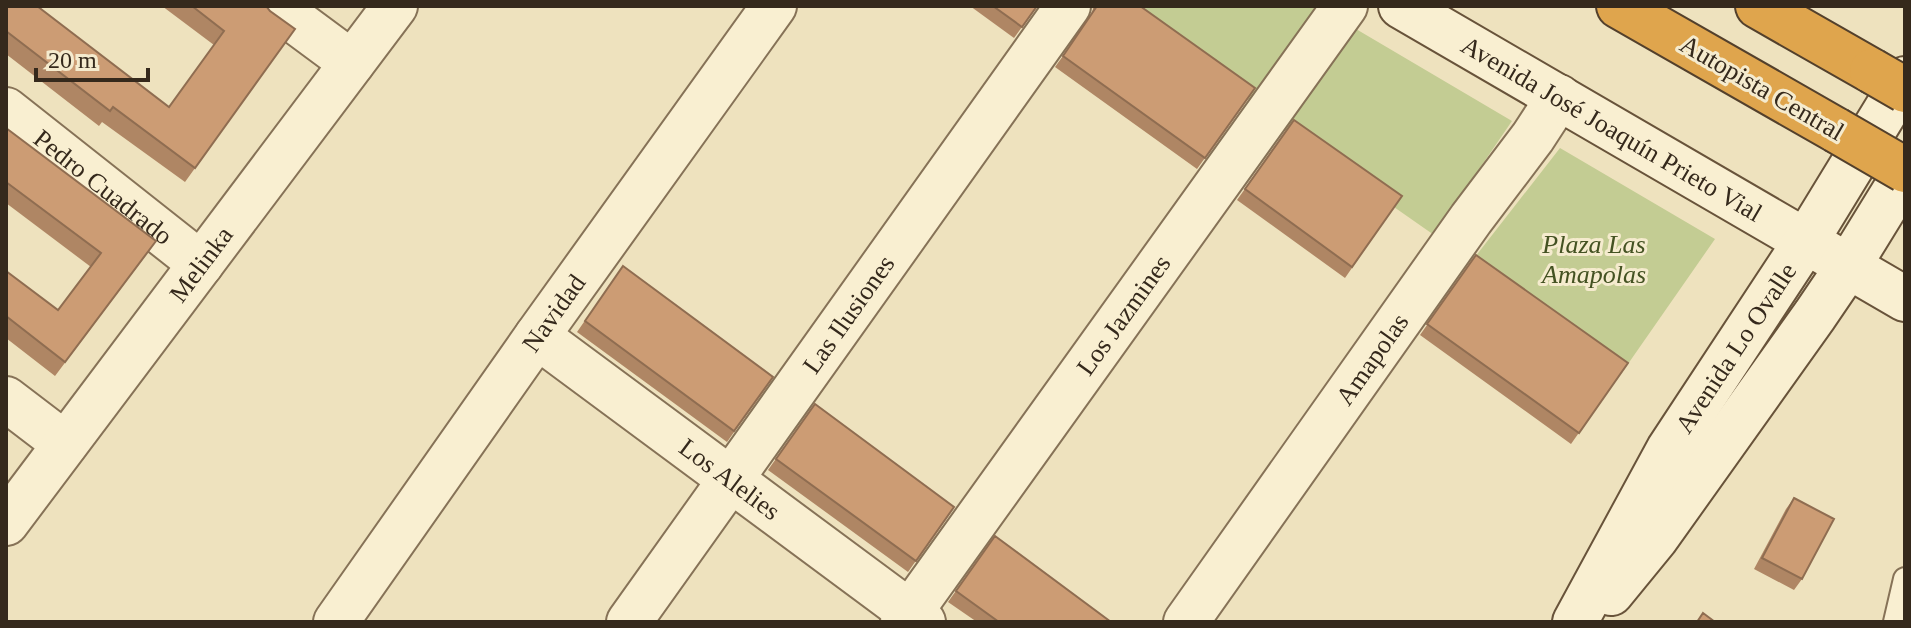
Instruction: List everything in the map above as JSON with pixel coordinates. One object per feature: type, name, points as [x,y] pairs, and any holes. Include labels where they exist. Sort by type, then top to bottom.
[{"type":"highway","name":"Autopista Central","points":[[1619,6],[1905,172]]},
{"type":"highway","points":[[1758,6],[1894,80]]},
{"type":"street","points":[[275,6],[352,63]]},
{"type":"street","name":"Melinka","points":[[6,523],[395,6]]},
{"type":"street","name":"Navidad","points":[[336,622],[774,6]]},
{"type":"street","name":"Las Ilusiones","points":[[629,622],[1068,6]]},
{"type":"street","name":"Los Jazmines","points":[[912,619],[1345,6]]},
{"type":"street","name":"Avenida José Joaquín Prieto Vial","points":[[1401,6],[1905,299]]},
{"type":"street","name":"Avenida Lo Ovalle","points":[[1575,622],[1669,449],[1806,241],[1894,80]]},
{"type":"street","name":"Amapolas","points":[[1186,622],[1559,97]]},
{"type":"street","name":"Pedro Cuadrado","points":[[6,110],[201,264]]},
{"type":"street","name":"Avenida Lo Ovalle","points":[[1586,622],[1656,538],[1849,265],[1905,172]]},
{"type":"street","name":"Los Alelies","points":[[537,336],[912,619]]},
{"type":"street","points":[[6,399],[65,444]]},
{"type":"lane","points":[[1895,622],[1905,579]]},
{"type":"green space","points":[[1116,6],[1316,6],[1318,7],[1251,101]]},
{"type":"green space","points":[[1356,29],[1512,121],[1434,235],[1281,128]]},
{"type":"green space","name":"Plaza Las Amapolas","points":[[1560,148],[1715,239],[1621,374],[1468,266]]},
{"type":"building","points":[[6,6],[37,6],[169,107],[224,31],[192,6],[266,6],[295,29],[195,168],[113,107],[110,111],[6,31]]},
{"type":"building","points":[[993,6],[1037,6],[1022,27]]},
{"type":"building","points":[[1097,6],[1140,6],[1255,88],[1205,158],[1063,56]]},
{"type":"building","points":[[1294,120],[1402,196],[1352,267],[1245,189]]},
{"type":"building","points":[[6,128],[156,241],[65,362],[6,316],[6,271],[58,310],[101,253],[6,182]]},
{"type":"building","points":[[1476,255],[1628,363],[1579,433],[1427,324]]},
{"type":"building","points":[[623,266],[773,377],[734,431],[585,321]]},
{"type":"building","points":[[815,404],[954,507],[916,561],[776,459]]},
{"type":"building","points":[[1794,498],[1834,519],[1802,579],[1762,558]]},
{"type":"building","points":[[995,536],[1111,622],[999,622],[956,591]]},
{"type":"building","points":[[1703,613],[1715,622],[1697,622]]}]
